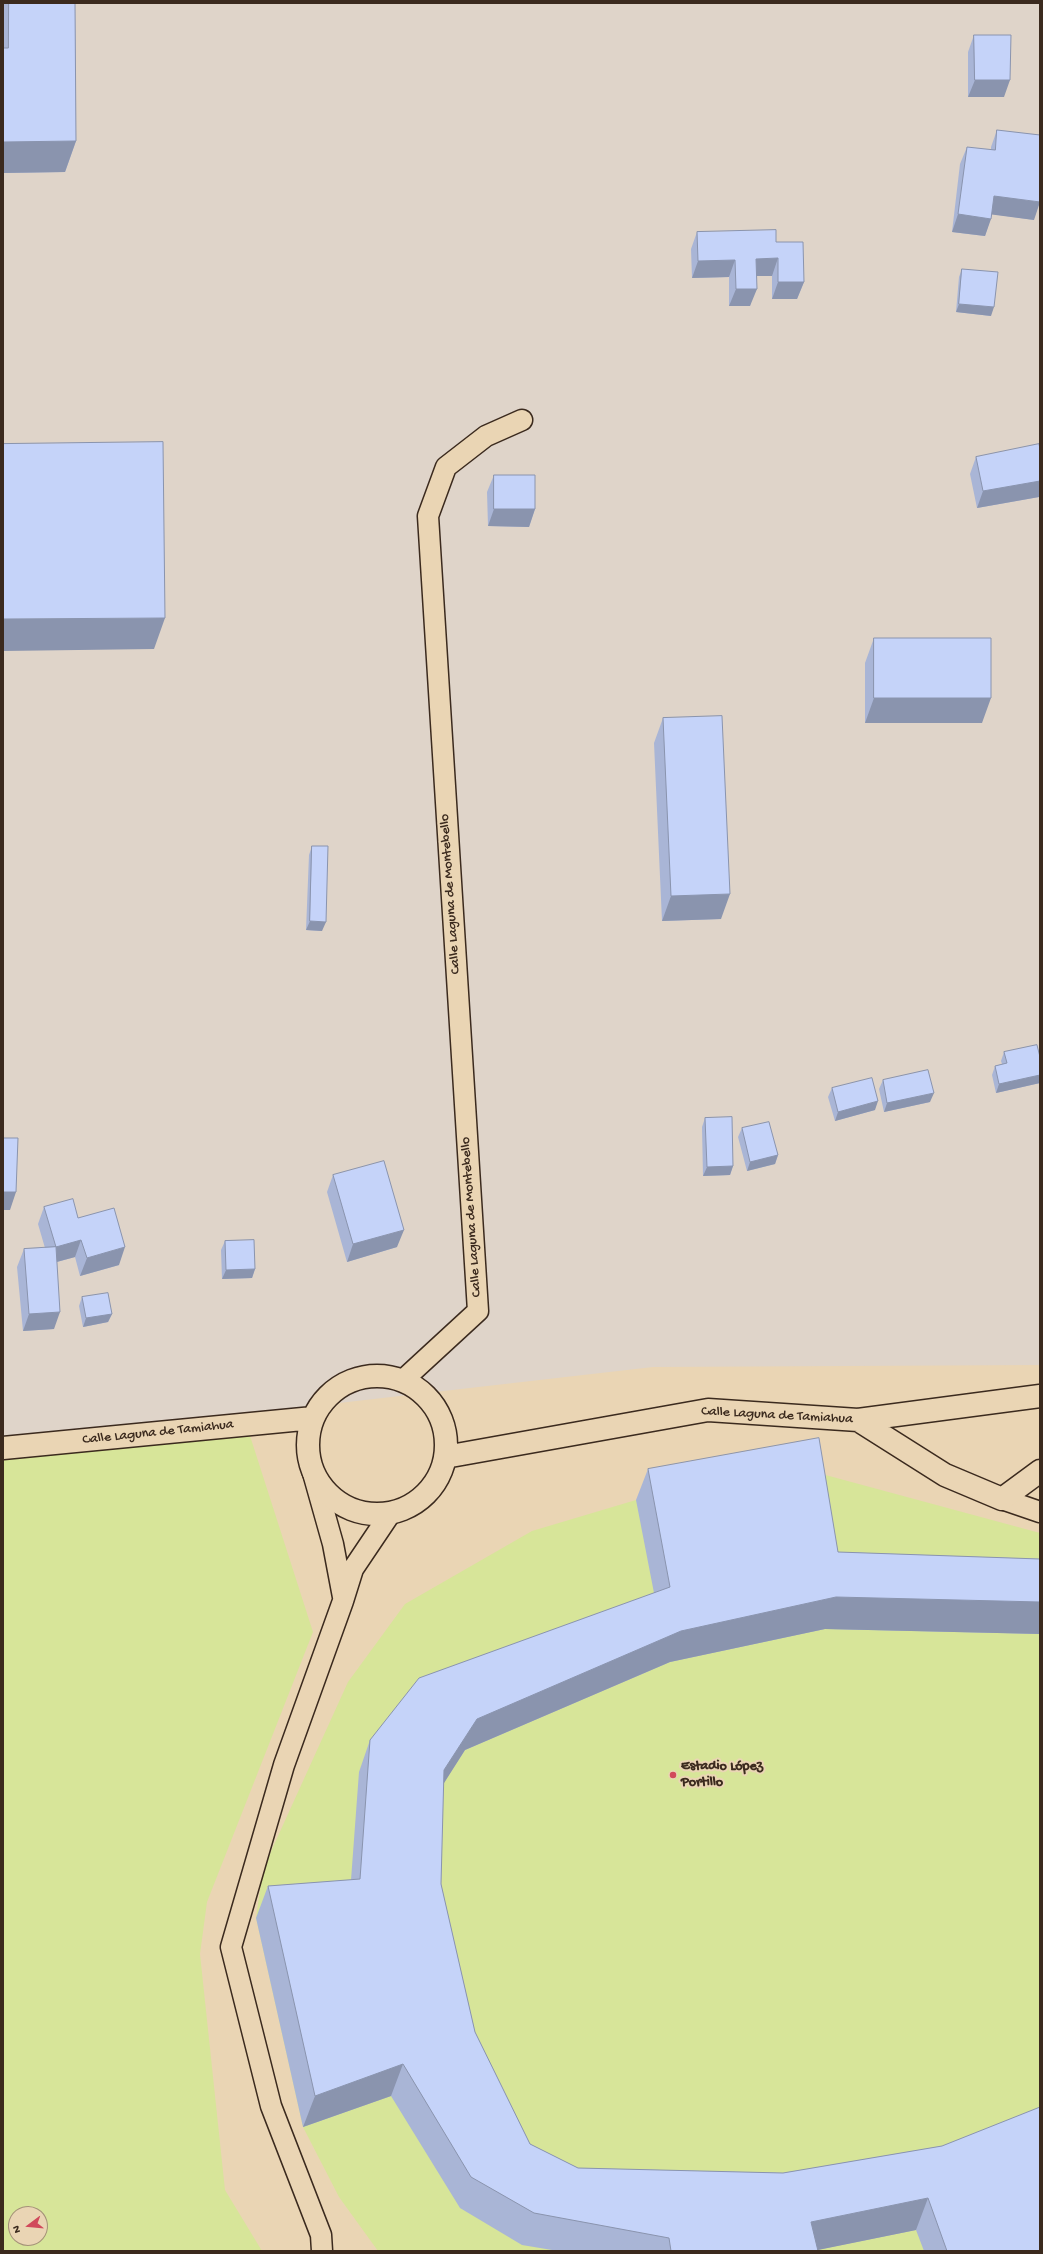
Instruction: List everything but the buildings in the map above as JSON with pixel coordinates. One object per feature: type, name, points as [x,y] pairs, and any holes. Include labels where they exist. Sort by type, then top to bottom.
[{"type":"street","points":[[382,1376],[402,1381],[422,1393],[437,1411],[445,1434],[445,1458],[438,1477],[426,1494],[409,1506],[390,1514],[367,1514],[344,1506],[326,1493],[313,1473],[308,1455],[308,1436],[313,1418],[324,1400],[341,1386],[360,1378],[382,1376]]},
{"type":"street","name":"Calle Laguna de Tamiahua","points":[[445,1458],[708,1410],[858,1420],[1040,1396]]},
{"type":"street","name":"Calle Laguna de Tamiahua","points":[[3,1448],[313,1418]]},
{"type":"street","points":[[858,1420],[945,1475],[1002,1499],[1040,1471]]},
{"type":"lane","name":"Calle Laguna de Montebello","points":[[402,1381],[478,1311],[428,516],[446,467],[486,436],[522,420]]},
{"type":"lane","points":[[313,1473],[333,1544],[343,1601]]},
{"type":"lane","points":[[1002,1499],[1040,1512]]},
{"type":"lane","points":[[324,2246],[271,2106],[231,1947],[284,1765],[353,1569],[390,1514]]},
{"type":"shaded area","points":[[3,3],[1040,3],[1040,1365],[653,1367],[243,1414],[3,1452]]},
{"type":"green space","points":[[243,1414],[313,1632],[207,1902],[200,1954],[225,2190],[262,2251],[3,2251],[3,1452]]},
{"type":"green space","name":"Estadio López Portillo","points":[[807,1470],[1040,1533],[1040,2251],[378,2251],[339,2197],[303,2127],[256,1918],[263,1869],[348,1682],[405,1604],[532,1531],[636,1500]]},
{"type":"place","name":"Estadio López Portillo","points":[[673,1775]]}]
